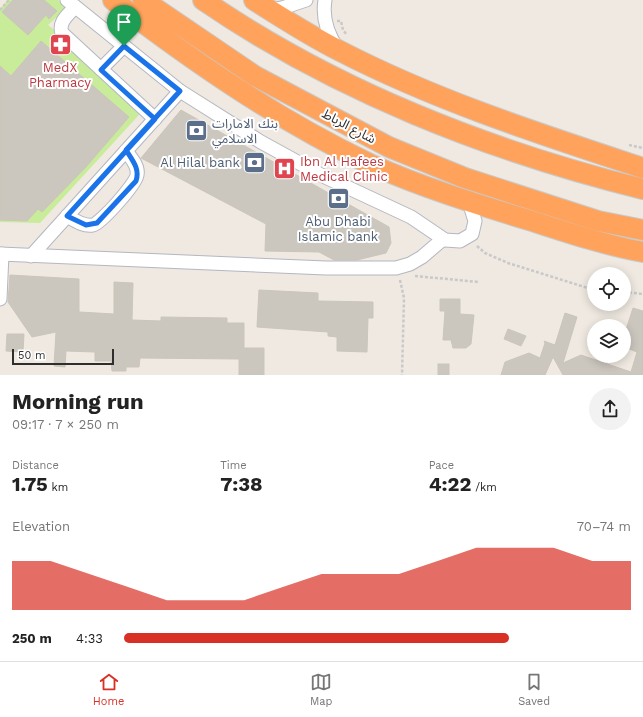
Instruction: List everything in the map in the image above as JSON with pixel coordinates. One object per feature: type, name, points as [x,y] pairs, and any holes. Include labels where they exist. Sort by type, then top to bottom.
[{"type":"highway","points":[[113,0],[172,46],[274,112],[371,164],[469,202],[598,242],[641,253]]},
{"type":"highway","name":"شارع الرباط","points":[[143,0],[254,76],[389,147],[465,178],[598,221],[643,230]]},
{"type":"highway","points":[[203,0],[255,34],[328,74],[463,134],[545,163],[643,190]]},
{"type":"highway","points":[[262,5],[344,44],[410,83],[482,113],[551,139],[643,168]]},
{"type":"street","points":[[262,5],[282,8],[306,0]]},
{"type":"street","points":[[325,0],[325,23],[330,38],[344,44]]},
{"type":"street","points":[[155,119],[62,33],[60,28],[61,22],[71,4],[180,91],[291,159],[411,217],[443,239],[455,242],[467,238],[472,234],[475,228],[474,214],[469,202]]},
{"type":"street","points":[[101,70],[124,46]]},
{"type":"street","points":[[31,256],[180,91]]},
{"type":"street","points":[[67,216],[86,225],[97,223],[131,186],[138,175],[137,168],[126,150]]},
{"type":"street","points":[[0,299],[1,254],[398,272],[422,257],[443,239]]},
{"type":"path","points":[[0,10],[9,0]]},
{"type":"path","points":[[325,23],[340,21],[343,30],[344,44]]},
{"type":"path","points":[[623,143],[643,148]]},
{"type":"path","points":[[467,238],[485,253],[508,263],[587,288]]},
{"type":"path","points":[[402,375],[404,298],[398,272],[479,282]]},
{"type":"path","points":[[631,293],[643,294]]},
{"type":"green space","points":[[8,0],[58,0],[67,8],[48,25],[148,105],[40,223],[0,222],[0,9]]},
{"type":"building","points":[[13,0],[44,0],[57,11],[49,19],[46,15],[28,35],[2,12]]},
{"type":"building","points":[[41,41],[129,117],[85,168],[42,212],[38,209],[27,221],[0,220],[0,66],[11,76]]},
{"type":"building","points":[[181,110],[389,227],[391,243],[386,253],[357,260],[334,260],[319,252],[265,251],[266,224],[141,158]]},
{"type":"building","points":[[10,275],[79,279],[79,312],[114,314],[114,282],[133,283],[132,320],[161,321],[161,317],[227,318],[227,323],[244,323],[244,348],[264,348],[264,375],[239,375],[239,359],[140,358],[139,367],[126,367],[126,371],[112,371],[111,361],[95,361],[95,352],[66,351],[65,367],[54,366],[56,332],[32,337],[8,302]]},
{"type":"building","points":[[259,290],[318,293],[318,301],[373,302],[373,318],[368,318],[367,352],[337,351],[337,337],[328,336],[328,332],[257,327]]},
{"type":"building","points":[[440,299],[460,299],[460,314],[474,315],[471,344],[466,348],[453,348],[451,340],[443,340],[445,311],[440,311]]},
{"type":"building","points":[[633,308],[643,311],[643,375],[563,375],[553,357],[545,375],[501,375],[505,362],[529,353],[540,358],[545,343],[544,341],[555,345],[565,313],[577,317],[563,363],[581,355],[587,357],[587,363],[605,363],[631,372],[637,352],[631,350],[631,319],[629,319]]},
{"type":"building","points":[[508,329],[526,336],[521,346],[504,339]]},
{"type":"building","points":[[7,334],[24,334],[23,352],[6,351]]},
{"type":"building","points":[[438,364],[449,364],[449,375],[438,375]]},
{"type":"place","name":"MedX Pharmacy","points":[[60,45]]},
{"type":"place","name":"بنك الامارات الاسلامي","points":[[196,130]]},
{"type":"place","name":"Al Hilal bank","points":[[255,162]]},
{"type":"place","name":"Ibn Al Hafees Medical Clinic","points":[[284,168]]},
{"type":"place","name":"Abu Dhabi Islamic bank","points":[[338,199]]},
{"type":"route","points":[[124,46],[101,70],[155,119],[126,150],[67,216],[86,225],[97,223],[136,181],[138,175],[137,168],[126,150],[155,119],[180,91],[124,46]]}]
